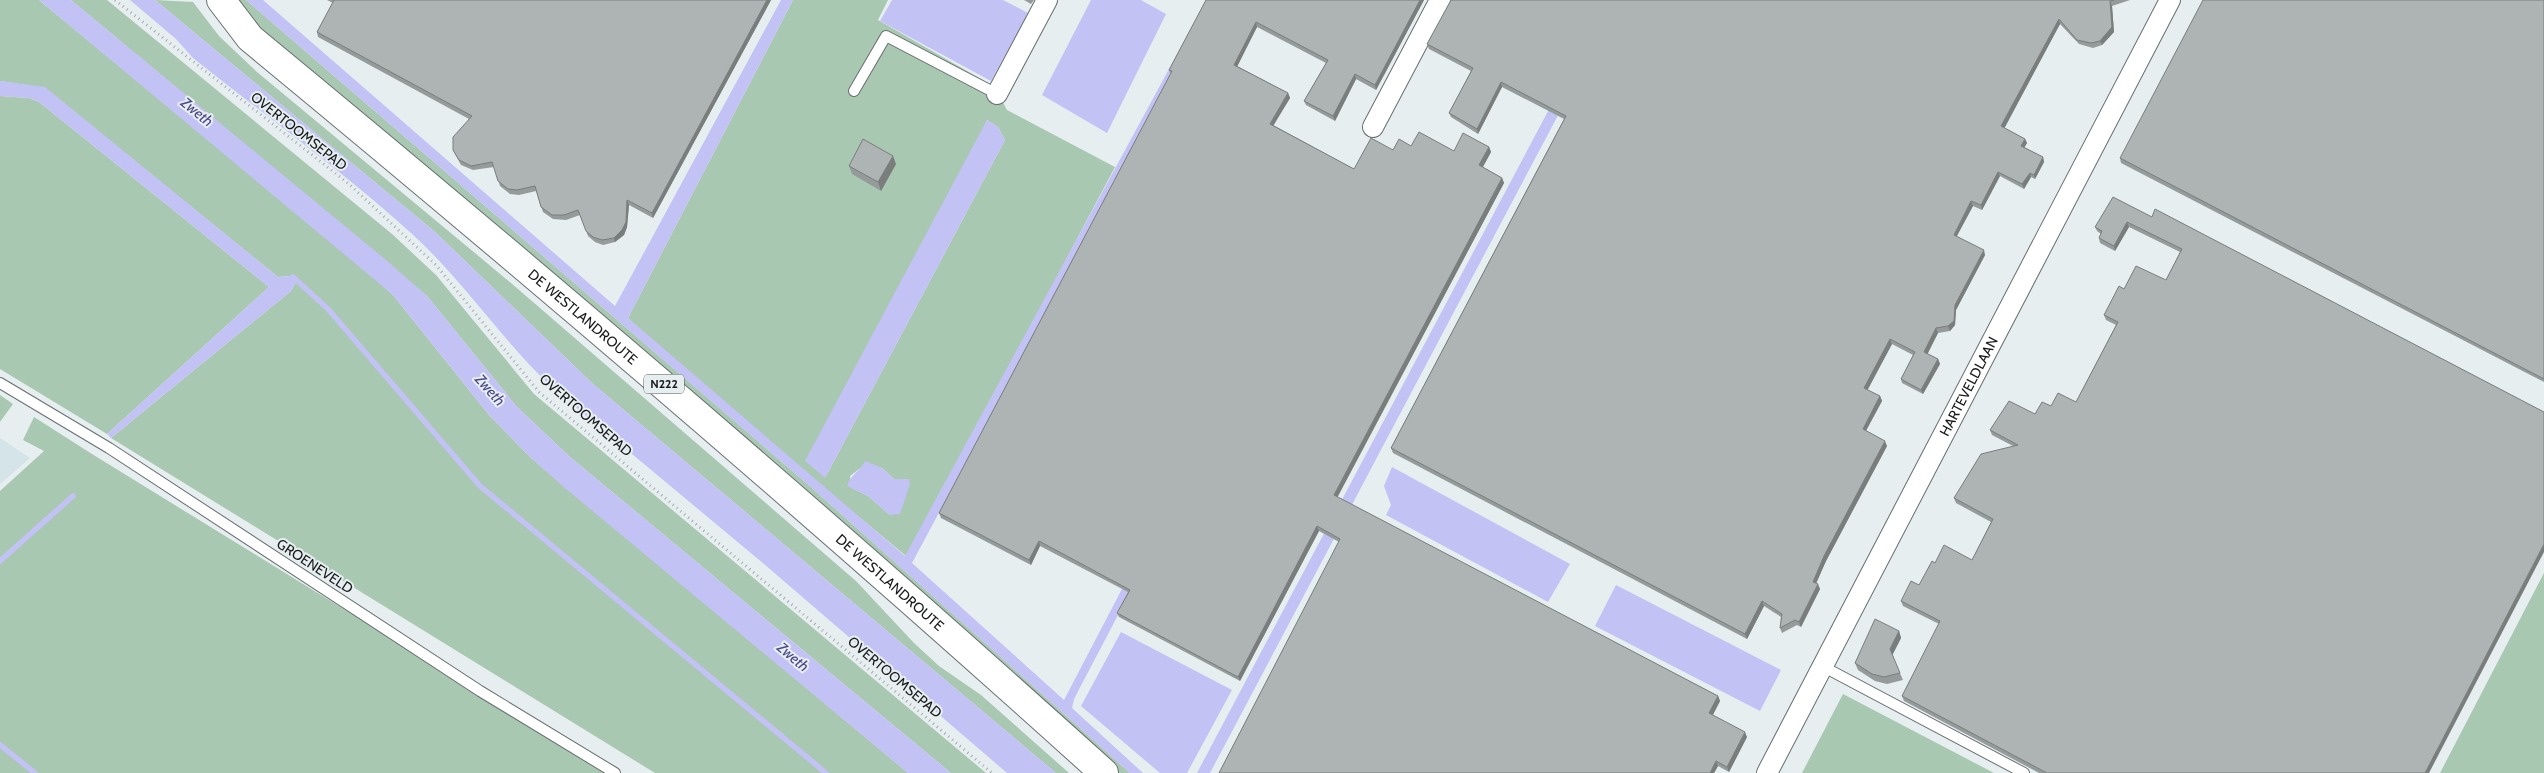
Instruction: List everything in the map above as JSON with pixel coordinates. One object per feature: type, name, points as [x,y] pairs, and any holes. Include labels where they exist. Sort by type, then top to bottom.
[{"type":"main road","name":"DE WESTLANDROUTE","points":[[200,0],[235,46],[615,364],[936,643],[1080,773]]},
{"type":"main road","name":"DE WESTLANDROUTE","points":[[221,0],[250,38],[627,352],[954,638],[1104,773]]},
{"type":"street","points":[[997,94],[1047,0]]},
{"type":"street","points":[[1373,127],[1440,0]]},
{"type":"street","name":"HARTEVELDLAAN","points":[[1767,773],[2170,0]]},
{"type":"lane","points":[[854,91],[886,36],[997,94]]},
{"type":"lane","name":"GROENEVELD","points":[[0,383],[109,448],[480,691],[615,773]]},
{"type":"lane","points":[[1822,666],[2024,773]]},
{"type":"path","name":"OVERTOOMSEPAD","points":[[115,0],[349,184],[436,265],[539,392],[992,773]]},
{"type":"shaded area","points":[[0,438],[30,458],[0,484]]},
{"type":"green space","points":[[0,0],[39,0],[359,265],[393,295],[489,415],[531,458],[908,773],[655,773],[111,438],[291,291],[296,282],[290,276],[278,277],[45,88],[0,81]]},
{"type":"green space","points":[[71,0],[107,0],[392,234],[436,275],[534,394],[986,773],[951,773],[570,457],[517,407],[427,296]]},
{"type":"green space","points":[[155,0],[193,2],[219,36],[257,72],[511,283],[856,581],[914,643],[939,666],[981,695],[1069,773],[1056,773],[593,384],[435,232]]},
{"type":"green space","points":[[228,0],[246,0],[812,488],[1130,773],[1114,773],[261,38]]},
{"type":"green space","points":[[793,0],[888,0],[878,20],[995,87],[1007,110],[1115,167],[944,490],[906,556],[709,392],[628,318]],"holes":[[[987,120],[998,127],[1005,140],[825,478]],[[863,466],[882,468],[894,479],[890,515],[868,496],[852,488],[850,476]]]},
{"type":"green space","points":[[0,96],[29,98],[39,102],[269,287],[107,434],[0,369]]},
{"type":"green space","points":[[0,395],[13,404],[0,422]]},
{"type":"green space","points":[[34,417],[610,773],[0,773],[0,491],[44,451],[23,440]]},
{"type":"green space","points":[[2544,573],[2544,773],[2440,773]]},
{"type":"green space","points":[[1843,694],[1994,773],[1802,773]]},
{"type":"water","name":"Zweth","points":[[39,0],[71,0],[386,260],[427,296],[517,407],[570,457],[951,773],[908,773],[566,489],[531,458],[489,415],[393,295]]},
{"type":"water","points":[[130,0],[155,0],[435,232],[593,384],[1056,773],[1007,773],[764,564],[554,389],[517,351],[448,271],[411,233],[331,166],[193,58],[176,39]]},
{"type":"water","points":[[246,0],[263,0],[615,306],[781,0],[793,0],[628,318],[905,556],[1182,45],[1188,48],[912,563],[1064,700],[1324,202],[1333,205],[1074,699],[1072,708],[1143,773],[1130,773],[812,488]]},
{"type":"water","points":[[892,0],[1003,0],[1028,13],[991,81],[880,21]]},
{"type":"water","points":[[1091,0],[1141,0],[1166,14],[1107,133],[1042,95]]},
{"type":"water","points":[[1607,0],[1619,0],[1210,773],[1197,773]]},
{"type":"water","points":[[0,81],[45,87],[278,277],[290,276],[296,282],[291,291],[111,438],[107,434],[269,287],[39,102],[29,98],[0,96]]},
{"type":"water","points":[[987,120],[998,127],[1005,140],[825,478],[805,461]]},
{"type":"water","points":[[865,461],[882,468],[894,479],[909,479],[910,484],[900,514],[890,515],[868,496],[847,486]]},
{"type":"water","points":[[1392,467],[1570,564],[1548,602],[1386,515],[1391,505],[1384,486]]},
{"type":"water","points":[[1616,585],[1781,670],[1760,711],[1595,626]]},
{"type":"water","points":[[1121,632],[1232,690],[1187,773],[1160,773],[1081,706]]},
{"type":"building","points":[[334,0],[767,0],[652,213],[627,200],[626,222],[622,230],[614,238],[602,240],[593,237],[586,231],[578,210],[564,215],[552,215],[541,207],[535,186],[517,190],[508,189],[498,181],[492,162],[471,166],[459,160],[453,150],[453,137],[472,116],[317,32]]},
{"type":"building","points":[[1206,0],[1420,0],[1375,85],[1355,74],[1333,116],[1304,101],[1328,60],[1256,22],[1234,65],[1288,93],[1270,124],[1354,169],[1371,138],[1393,150],[1399,139],[1411,146],[1419,132],[1454,151],[1463,133],[1489,147],[1479,165],[1502,178],[1334,495],[1718,696],[1709,713],[1745,732],[1727,767],[1716,761],[1710,773],[1219,773],[1340,539],[1317,526],[1238,677],[1117,613],[1130,590],[1039,541],[1029,560],[939,513],[1172,71],[1169,70]]},
{"type":"building","points":[[1451,0],[2114,0],[2110,1],[2112,27],[2100,41],[2091,43],[2077,40],[2059,19],[2001,126],[2025,139],[2021,146],[2043,157],[2034,175],[2030,173],[2022,184],[1998,172],[1981,205],[1971,201],[1954,235],[1984,250],[1955,305],[1954,321],[1948,326],[1936,328],[1924,352],[1938,359],[1921,390],[1901,379],[1915,352],[1890,339],[1864,388],[1880,396],[1863,429],[1885,441],[1824,556],[1813,582],[1818,584],[1799,622],[1795,620],[1780,628],[1782,614],[1762,601],[1745,634],[1391,448],[1566,116],[1501,82],[1477,129],[1449,113],[1473,68],[1427,44]]},
{"type":"building","points":[[2203,0],[2544,0],[2544,379],[2120,158]]},
{"type":"building","points":[[863,139],[893,156],[878,182],[849,166]]},
{"type":"building","points":[[2113,197],[2152,217],[2155,209],[2544,412],[2544,544],[2425,773],[2047,773],[1902,696],[1940,621],[1901,601],[1911,581],[1919,585],[1932,561],[1935,563],[1944,545],[1972,560],[1993,519],[1954,498],[1981,454],[2018,445],[1990,430],[2009,401],[2035,414],[2042,402],[2051,406],[2058,393],[2076,402],[2118,322],[2104,315],[2119,286],[2124,289],[2136,266],[2166,280],[2182,249],[2127,222],[2114,246],[2099,238],[2102,231],[2095,227]]},
{"type":"building","points":[[1875,619],[1899,631],[1890,649],[1900,673],[1884,677],[1872,674],[1855,663]]},
{"type":"waterway","points":[[293,277],[328,309],[480,486],[826,773]]},
{"type":"waterway","points":[[0,561],[73,496]]},
{"type":"waterway","points":[[0,745],[35,773]]}]
